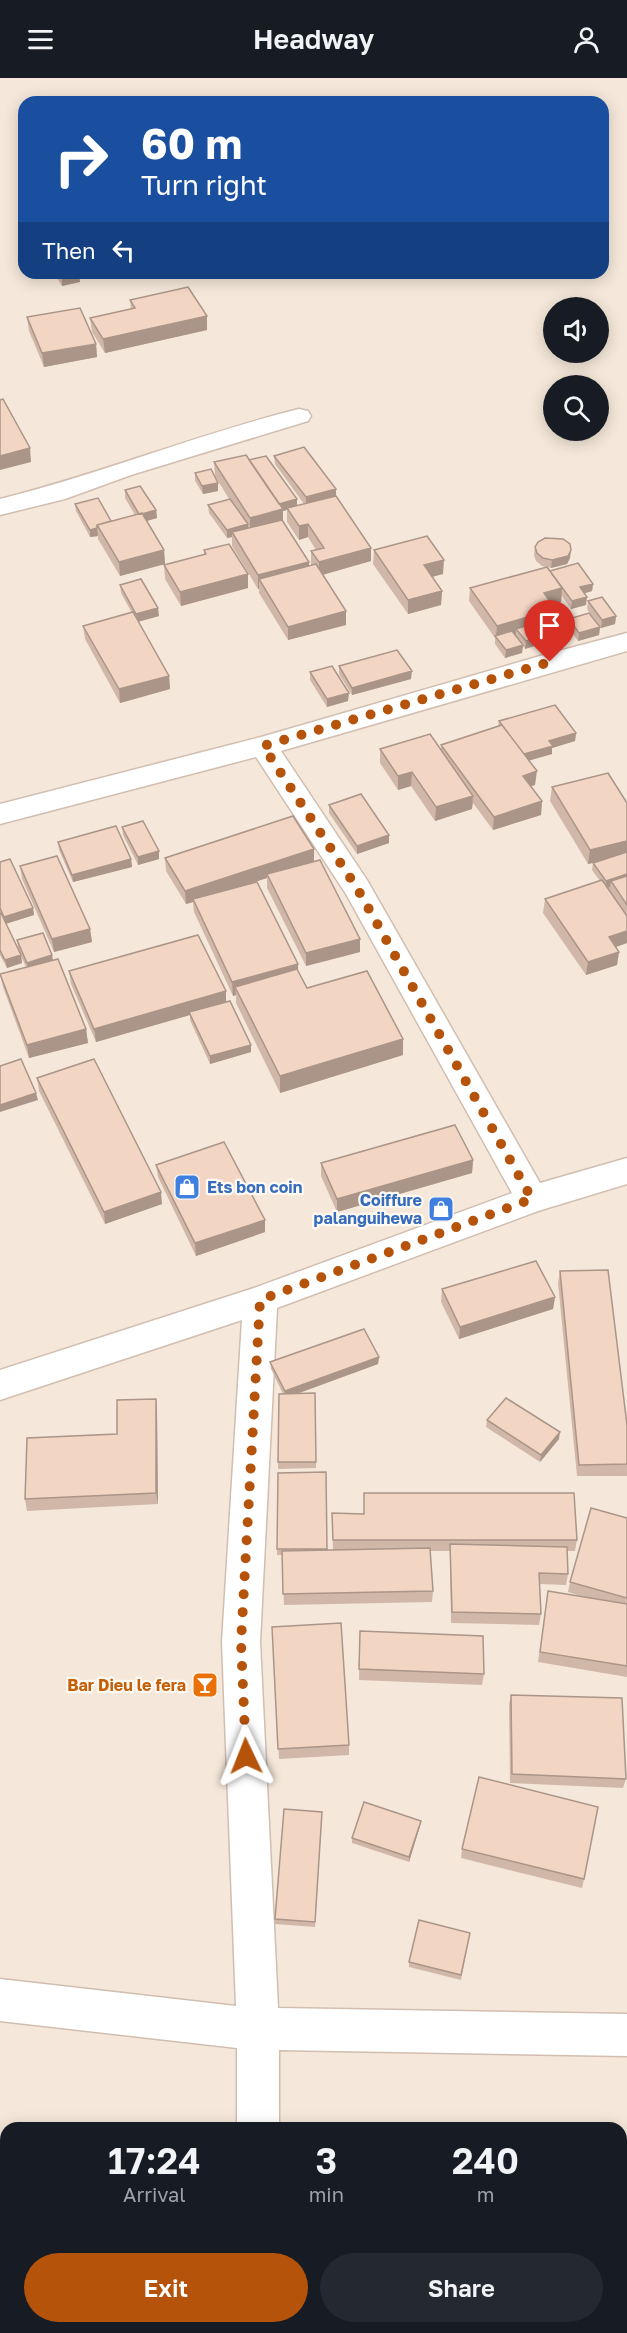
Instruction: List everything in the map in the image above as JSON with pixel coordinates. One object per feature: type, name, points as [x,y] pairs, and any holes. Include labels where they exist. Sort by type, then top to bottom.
[{"type":"street","points":[[0,507],[56,493],[122,470],[298,416]]},
{"type":"street","points":[[0,814],[263,746],[550,662],[627,642]]},
{"type":"street","points":[[263,746],[357,888],[532,1199]]},
{"type":"street","points":[[0,1385],[260,1300],[532,1199],[627,1171]]},
{"type":"street","points":[[258,2122],[258,2029],[241,1642],[260,1300]]},
{"type":"street","points":[[0,2000],[258,2029],[627,2035]]},
{"type":"shaded area","points":[[0,78],[627,78],[627,2122],[0,2122]]},
{"type":"building","points":[[188,287],[207,316],[103,339],[90,318],[135,308],[130,300]]},
{"type":"building","points":[[80,308],[96,344],[42,353],[27,317]]},
{"type":"building","points":[[3,399],[30,448],[0,456],[0,400]]},
{"type":"building","points":[[304,447],[336,489],[306,497],[274,456]]},
{"type":"building","points":[[246,455],[283,509],[250,518],[214,462]]},
{"type":"building","points":[[266,456],[297,499],[279,504],[249,460]]},
{"type":"building","points":[[211,469],[218,483],[202,486],[195,473]]},
{"type":"building","points":[[140,486],[156,510],[139,514],[125,490]]},
{"type":"building","points":[[336,496],[371,548],[319,562],[311,551],[324,548],[308,524],[299,526],[287,508]]},
{"type":"building","points":[[98,498],[111,521],[97,525],[97,528],[90,530],[75,504]]},
{"type":"building","points":[[230,499],[248,524],[227,530],[208,505]]},
{"type":"building","points":[[142,513],[164,550],[119,562],[97,525]]},
{"type":"building","points":[[282,520],[309,562],[258,575],[232,532]]},
{"type":"building","points":[[427,536],[444,560],[424,565],[442,591],[408,600],[374,550]]},
{"type":"building","points":[[545,538],[563,539],[570,544],[571,550],[568,556],[552,560],[543,558],[537,553],[535,547]]},
{"type":"building","points":[[229,544],[248,574],[180,592],[164,565],[206,554],[204,550]]},
{"type":"building","points":[[578,563],[593,584],[580,587],[587,597],[572,601],[550,571]]},
{"type":"building","points":[[316,564],[346,611],[288,627],[259,579]]},
{"type":"building","points":[[547,567],[562,588],[544,593],[555,609],[497,626],[470,588]]},
{"type":"building","points":[[141,579],[158,608],[136,614],[120,585]]},
{"type":"building","points":[[602,597],[616,616],[602,620],[588,601]]},
{"type":"building","points":[[133,612],[169,676],[119,689],[83,626]]},
{"type":"building","points":[[589,613],[600,627],[579,633],[569,619]]},
{"type":"building","points":[[555,617],[564,629],[526,641],[516,629]]},
{"type":"building","points":[[512,631],[523,645],[506,650],[495,636]]},
{"type":"building","points":[[397,650],[412,671],[352,688],[339,666]]},
{"type":"building","points":[[332,666],[349,693],[327,699],[310,672]]},
{"type":"building","points":[[555,705],[576,733],[549,741],[553,746],[524,754],[499,721]]},
{"type":"building","points":[[502,725],[537,771],[523,776],[542,801],[494,817],[441,745]]},
{"type":"building","points":[[430,734],[473,796],[436,807],[412,772],[398,776],[380,749]]},
{"type":"building","points":[[608,773],[627,803],[627,841],[590,850],[552,787]]},
{"type":"building","points":[[361,794],[389,835],[357,846],[329,805]]},
{"type":"building","points":[[293,816],[314,849],[185,891],[165,858]]},
{"type":"building","points":[[143,821],[159,851],[138,857],[122,827]]},
{"type":"building","points":[[116,826],[131,859],[72,875],[58,842]]},
{"type":"building","points":[[627,852],[627,874],[606,881],[593,863]]},
{"type":"building","points":[[57,856],[90,929],[52,939],[20,866]]},
{"type":"building","points":[[10,859],[33,908],[4,917],[0,908],[0,862]]},
{"type":"building","points":[[320,860],[360,939],[306,953],[267,874]]},
{"type":"building","points":[[627,876],[627,905],[611,881]]},
{"type":"building","points":[[602,880],[627,916],[627,931],[609,937],[619,952],[588,962],[545,899]]},
{"type":"building","points":[[257,882],[298,964],[232,982],[193,899]]},
{"type":"building","points":[[1,913],[21,955],[5,960],[0,950]]},
{"type":"building","points":[[43,933],[52,955],[27,963],[17,940]]},
{"type":"building","points":[[198,935],[226,991],[94,1029],[69,971]]},
{"type":"building","points":[[58,959],[86,1029],[27,1045],[0,974]]},
{"type":"building","points":[[297,969],[307,988],[367,971],[403,1039],[280,1076],[235,987]]},
{"type":"building","points":[[230,1001],[251,1045],[210,1056],[189,1012]]},
{"type":"building","points":[[21,1059],[36,1093],[0,1105],[0,1066]]},
{"type":"building","points":[[94,1059],[161,1192],[104,1212],[37,1078]]},
{"type":"building","points":[[455,1125],[473,1160],[337,1199],[321,1163]]},
{"type":"building","points":[[224,1142],[265,1220],[195,1243],[156,1165]]},
{"type":"building","points":[[536,1261],[555,1297],[460,1327],[442,1289]]},
{"type":"building","points":[[608,1270],[627,1425],[627,1464],[579,1465],[560,1271]]},
{"type":"building","points":[[364,1329],[379,1357],[285,1391],[270,1362]]},
{"type":"building","points":[[315,1393],[316,1462],[278,1462],[279,1394]]},
{"type":"building","points":[[506,1398],[560,1432],[541,1455],[487,1420]]},
{"type":"building","points":[[156,1399],[156,1493],[25,1499],[27,1438],[117,1434],[117,1400]]},
{"type":"building","points":[[326,1472],[327,1549],[277,1549],[278,1473]]},
{"type":"building","points":[[364,1493],[574,1493],[577,1540],[333,1540],[332,1513],[364,1514]]},
{"type":"building","points":[[591,1508],[627,1518],[627,1598],[570,1582]]},
{"type":"building","points":[[450,1544],[567,1547],[568,1574],[539,1573],[541,1614],[452,1612]]},
{"type":"building","points":[[430,1548],[433,1591],[283,1594],[282,1551]]},
{"type":"building","points":[[548,1591],[627,1604],[627,1666],[540,1652]]},
{"type":"building","points":[[341,1623],[349,1745],[278,1749],[272,1627]]},
{"type":"building","points":[[360,1631],[483,1636],[484,1674],[359,1669]]},
{"type":"building","points":[[511,1695],[622,1698],[626,1779],[512,1774]]},
{"type":"building","points":[[479,1777],[598,1807],[584,1879],[462,1849]]},
{"type":"building","points":[[364,1802],[421,1821],[409,1857],[352,1838]]},
{"type":"building","points":[[284,1809],[322,1812],[315,1922],[275,1919]]},
{"type":"building","points":[[419,1920],[470,1933],[461,1975],[409,1962]]},
{"type":"place","name":"Ets bon coin","points":[[187,1187]]},
{"type":"place","name":"Coiffure palanguihewa","points":[[441,1209]]},
{"type":"place","name":"Bar Dieu le fera","points":[[205,1685]]},
{"type":"route","points":[[246,1756],[241,1642],[260,1300],[532,1199],[357,888],[263,746],[550,662]]}]
